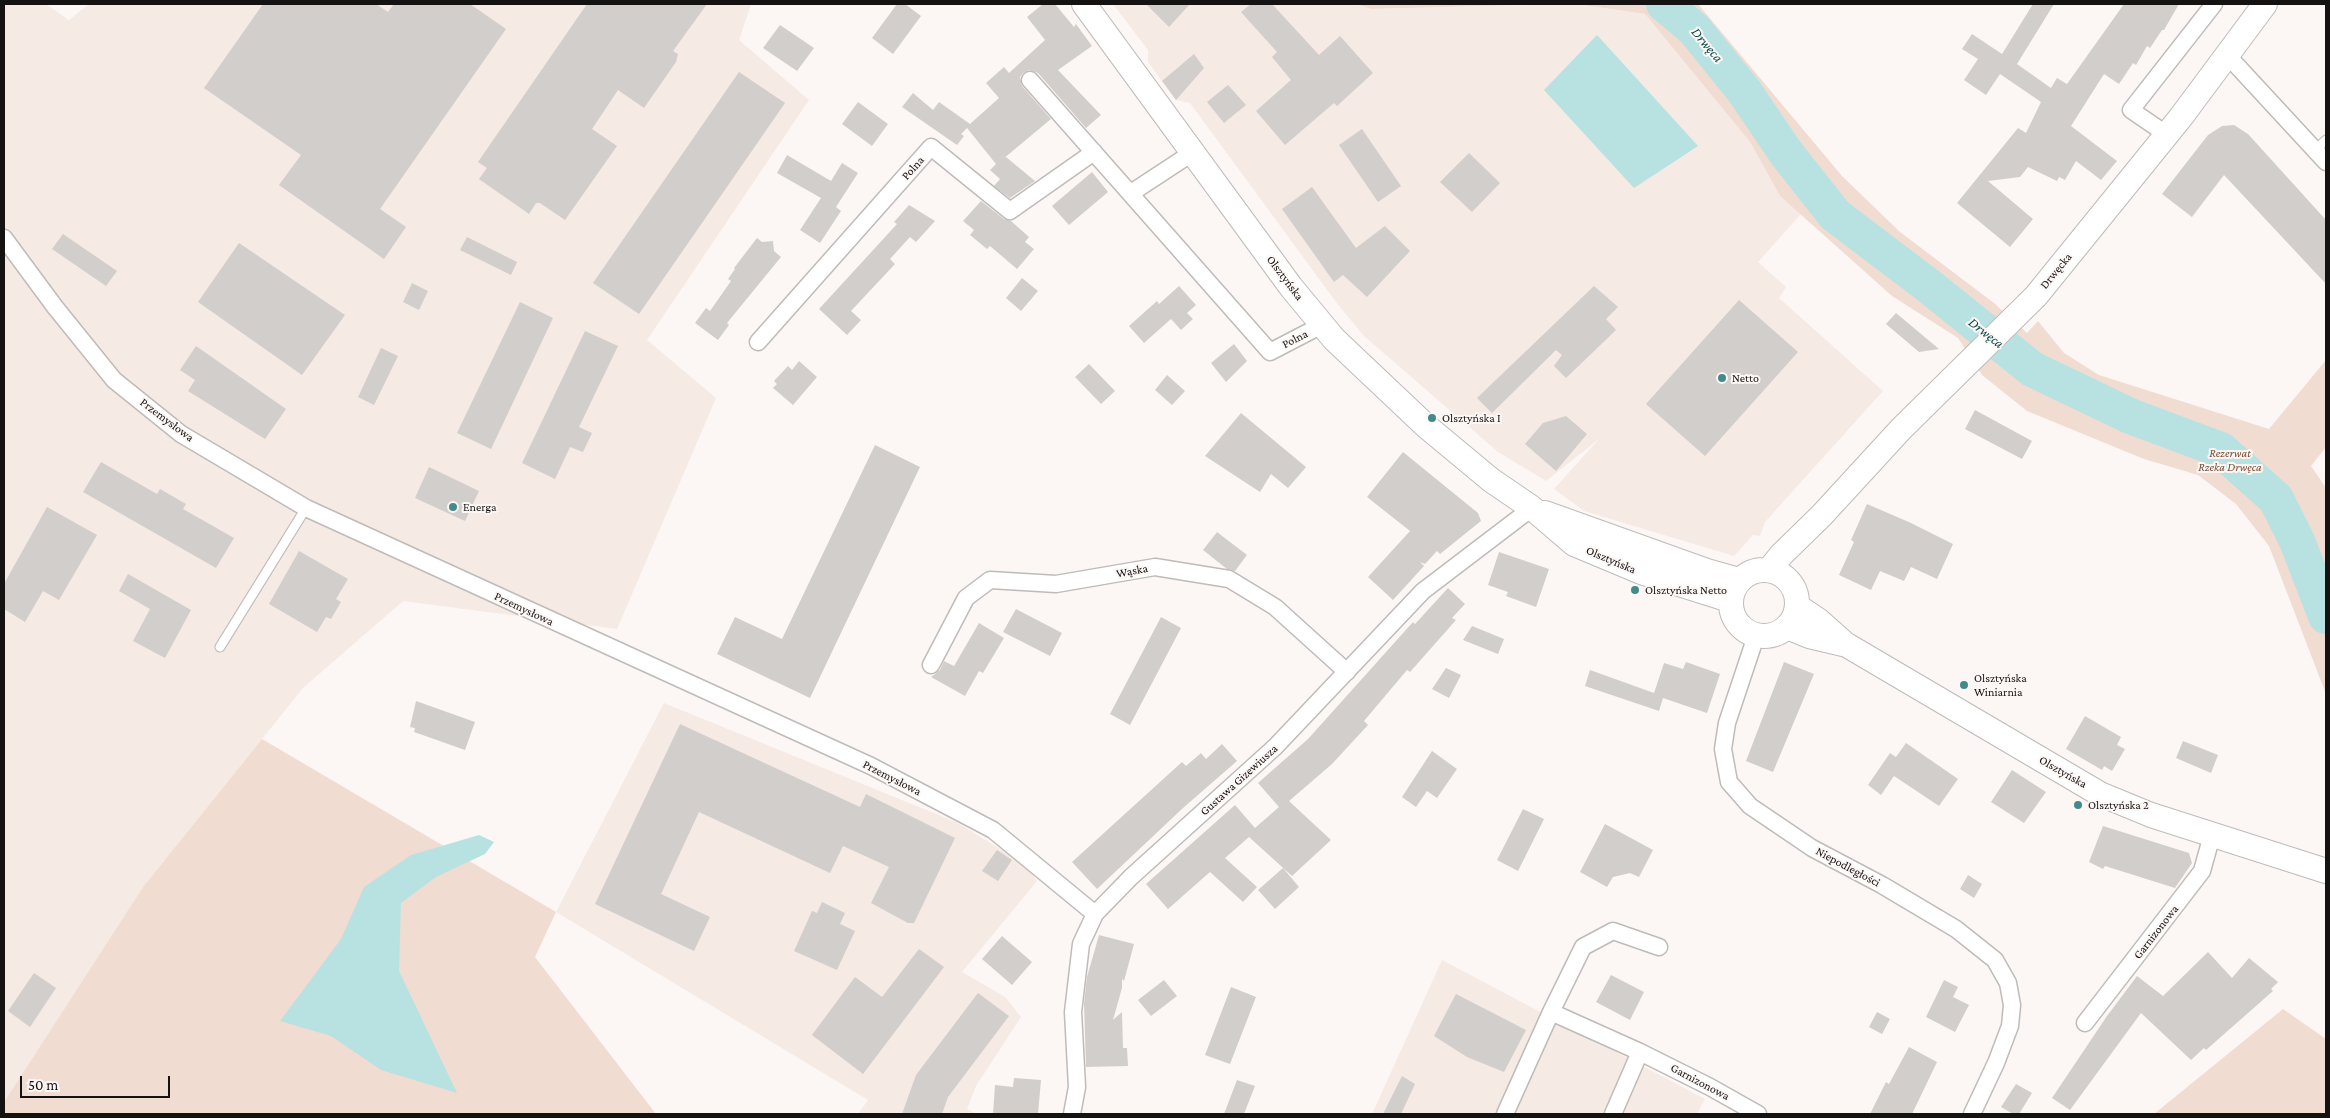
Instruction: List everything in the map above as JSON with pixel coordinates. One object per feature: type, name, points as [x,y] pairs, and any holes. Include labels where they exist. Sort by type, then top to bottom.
[{"type":"street","name":"Olsztyńska","points":[[1084,4],[1291,287],[1322,325],[1361,366],[1426,426],[1491,480],[1532,508],[1574,544],[1641,572],[1734,590]]},
{"type":"street","points":[[2166,134],[2131,110],[2214,4]]},
{"type":"street","name":"Drwęcka","points":[[1778,575],[1780,555],[1822,516],[1901,429],[2036,296],[2228,56],[2265,4]]},
{"type":"street","points":[[2228,56],[2323,151]]},
{"type":"street","name":"Polna","points":[[1030,80],[1270,352],[1322,325]]},
{"type":"street","name":"Polna","points":[[758,342],[931,147],[1010,212],[1094,152]]},
{"type":"street","points":[[1131,194],[1192,153]]},
{"type":"street","name":"Przemysłowa","points":[[4,238],[55,307],[114,380],[181,434],[306,508],[871,766],[994,830],[1096,914]]},
{"type":"street","name":"Gustawa Gizewiusza","points":[[1072,1114],[1077,1087],[1074,1002],[1081,944],[1096,914],[1131,877],[1275,748],[1424,591],[1532,508]]},
{"type":"street","name":"Wąska","points":[[931,665],[966,598],[990,580],[1056,584],[1155,567],[1229,579],[1275,607],[1347,672]]},
{"type":"street","points":[[1752,571],[1778,575],[1797,596],[1795,615],[1787,627],[1775,634],[1756,636],[1740,626],[1734,619],[1734,590],[1752,571]]},
{"type":"street","name":"Olsztyńska","points":[[1797,606],[1818,620],[1845,644],[2100,794],[2151,815],[2326,871]]},
{"type":"street","name":"Olsztyńska","points":[[1787,627],[1809,636],[1845,644]]},
{"type":"street","name":"Niepodległości","points":[[1756,636],[1727,723],[1723,749],[1729,782],[1750,806],[1812,848],[1882,885],[1956,929],[1995,960],[2008,983],[2012,1005],[2010,1026],[1990,1078],[1972,1114]]},
{"type":"street","name":"Garnizonowa","points":[[2085,1023],[2202,872],[2212,834]]},
{"type":"street","points":[[1505,1114],[1551,1012],[1584,947],[1613,931],[1659,947]]},
{"type":"street","name":"Garnizonowa","points":[[1551,1012],[1710,1086],[1758,1114]]},
{"type":"street","points":[[1613,1114],[1640,1052]]},
{"type":"lane","points":[[220,647],[306,508]]},
{"type":"shaded area","points":[[4,4],[46,4],[69,20],[89,4],[751,4],[739,40],[809,100],[647,340],[716,398],[617,629],[403,601],[303,688],[143,887],[4,1102]]},
{"type":"shaded area","points":[[1113,4],[1356,4],[1371,9],[1576,4],[1645,14],[1750,142],[1780,196],[1801,214],[1758,262],[1786,287],[1779,298],[1883,391],[1765,522],[1760,536],[1753,535],[1734,556],[1584,511],[1554,489],[1599,439],[1546,481],[1498,452],[1364,336],[1339,306],[1190,103],[1176,100],[1148,62],[1148,50]]},
{"type":"shaded area","points":[[664,703],[956,822],[1023,863],[1037,881],[962,972],[1005,997],[1021,1017],[976,1086],[967,1109],[977,1114],[858,1114],[868,1100],[556,912]]},
{"type":"shaded area","points":[[1442,960],[1705,1099],[1697,1114],[1372,1114]]},
{"type":"green space","points":[[1356,4],[1561,4],[1371,9]]},
{"type":"green space","name":"Rezerwat Rzeka Drwęca","points":[[1576,4],[1698,4],[1842,176],[1900,232],[1994,303],[2027,333],[2038,321],[2064,353],[2099,375],[2269,429],[2326,360],[2326,447],[2311,466],[2326,488],[2326,694],[2269,546],[2236,504],[2198,475],[2144,459],[2027,411],[1982,375],[1958,338],[1892,296],[1780,196],[1750,142],[1645,14]]},
{"type":"green space","points":[[262,739],[556,912],[535,957],[656,1114],[4,1114],[4,1102],[143,887]]},
{"type":"green space","points":[[2283,1009],[2326,1039],[2326,1114],[2154,1114]]},
{"type":"water","points":[[1597,35],[1698,146],[1634,188],[1544,90]]},
{"type":"water","points":[[479,835],[494,842],[485,854],[436,877],[401,903],[399,971],[457,1093],[381,1070],[331,1036],[280,1021],[341,939],[364,887],[411,855]]},
{"type":"building","points":[[263,4],[376,4],[388,12],[394,4],[470,4],[506,29],[380,209],[406,227],[384,259],[279,185],[301,155],[204,88]]},
{"type":"building","points":[[587,4],[707,4],[673,51],[678,54],[676,62],[644,108],[618,90],[592,129],[617,146],[565,220],[540,203],[536,203],[529,214],[479,179],[487,168],[478,162]]},
{"type":"building","points":[[897,4],[905,4],[921,16],[893,54],[872,38]]},
{"type":"building","points":[[1043,4],[1055,4],[1074,27],[1076,24],[1092,46],[1058,70],[1101,115],[1086,128],[1038,73],[1029,70],[1023,73],[1020,77],[1022,86],[1051,119],[1003,159],[1006,157],[1035,181],[1010,198],[994,186],[1000,179],[990,170],[996,164],[967,128],[961,134],[964,136],[957,145],[902,107],[913,93],[933,110],[939,102],[970,124],[999,98],[986,83],[1004,67],[1009,73],[1045,40],[1027,17]]},
{"type":"building","points":[[1146,4],[1190,4],[1169,27]]},
{"type":"building","points":[[1251,4],[1272,4],[1319,55],[1340,36],[1373,73],[1337,106],[1334,103],[1285,145],[1256,111],[1291,80],[1272,57],[1277,52],[1241,12]]},
{"type":"building","points":[[2033,4],[2054,4],[2017,64],[2051,88],[2057,78],[2067,84],[2124,4],[2179,4],[2164,30],[2162,30],[2150,48],[2147,46],[2136,65],[2133,63],[2119,84],[2104,74],[2071,126],[2117,161],[2101,180],[2076,161],[2065,180],[2059,177],[2057,181],[2028,167],[2020,177],[1988,181],[2033,219],[2010,247],[1957,203],[2018,128],[2026,133],[2041,102],[2000,74],[1986,95],[1964,80],[1978,59],[1962,49],[1972,34],[2002,54]]},
{"type":"building","points":[[780,25],[814,48],[797,71],[763,48]]},
{"type":"building","points":[[1194,54],[1204,68],[1176,100],[1162,81]]},
{"type":"building","points":[[739,72],[785,103],[639,314],[593,283]]},
{"type":"building","points":[[1228,85],[1246,105],[1224,123],[1207,102]]},
{"type":"building","points":[[858,102],[888,124],[872,146],[842,124]]},
{"type":"building","points":[[2234,125],[2248,134],[2326,220],[2326,284],[2224,175],[2192,217],[2162,194],[2208,135],[2222,126]]},
{"type":"building","points":[[1362,129],[1401,186],[1378,202],[1339,145]]},
{"type":"building","points":[[1469,153],[1500,183],[1472,212],[1440,182]]},
{"type":"building","points":[[787,155],[831,181],[842,163],[858,173],[836,207],[841,211],[820,243],[800,230],[821,198],[777,173]]},
{"type":"building","points":[[1092,172],[1108,192],[1069,225],[1052,206]]},
{"type":"building","points":[[1312,187],[1356,248],[1385,226],[1410,251],[1367,297],[1343,275],[1334,282],[1282,209]]},
{"type":"building","points":[[981,201],[1004,219],[1011,221],[1029,237],[1025,242],[1034,249],[1017,269],[990,246],[987,249],[970,235],[974,230],[963,221]]},
{"type":"building","points":[[909,205],[935,221],[916,242],[910,237],[890,259],[895,264],[851,311],[861,320],[847,335],[819,309],[897,224],[894,222]]},
{"type":"building","points":[[63,234],[117,271],[106,286],[52,249]]},
{"type":"building","points":[[467,237],[517,262],[511,275],[460,250]]},
{"type":"building","points":[[757,238],[762,242],[773,241],[774,251],[781,257],[727,323],[729,325],[718,340],[695,323],[706,308],[710,311],[731,281],[728,279],[734,268]]},
{"type":"building","points":[[239,243],[345,315],[302,375],[198,302]]},
{"type":"building","points":[[1022,278],[1038,291],[1021,311],[1006,298]]},
{"type":"building","points":[[412,283],[428,291],[419,310],[403,302]]},
{"type":"building","points":[[1179,286],[1196,305],[1187,313],[1193,319],[1181,330],[1171,319],[1144,343],[1129,326],[1157,301],[1159,304]]},
{"type":"building","points":[[1594,286],[1618,307],[1606,319],[1616,330],[1566,378],[1554,366],[1562,355],[1556,350],[1492,413],[1477,398]]},
{"type":"building","name":"Netto","points":[[1739,300],[1798,352],[1705,456],[1646,404]]},
{"type":"building","points":[[520,302],[553,318],[491,449],[457,433]]},
{"type":"building","points":[[1896,313],[1939,349],[1919,352],[1886,324]]},
{"type":"building","points":[[585,331],[618,346],[579,427],[592,433],[583,452],[570,447],[555,479],[522,463]]},
{"type":"building","points":[[1234,344],[1247,361],[1226,382],[1211,363]]},
{"type":"building","points":[[196,346],[286,409],[265,439],[188,391],[195,380],[180,370]]},
{"type":"building","points":[[381,348],[398,356],[374,405],[358,397]]},
{"type":"building","points":[[799,361],[817,377],[793,405],[773,388],[777,384],[774,381],[788,366],[792,370]]},
{"type":"building","points":[[1089,364],[1115,391],[1101,404],[1075,377]]},
{"type":"building","points":[[1167,375],[1185,391],[1172,405],[1155,390]]},
{"type":"building","points":[[1975,410],[2032,441],[2022,459],[1965,429]]},
{"type":"building","points":[[1241,413],[1306,467],[1288,488],[1271,474],[1260,492],[1205,456]]},
{"type":"building","points":[[1566,416],[1587,434],[1556,471],[1525,444],[1543,423]]},
{"type":"building","points":[[875,445],[920,467],[810,698],[717,654],[735,617],[782,639]]},
{"type":"building","points":[[1403,452],[1478,513],[1481,521],[1440,554],[1437,551],[1425,564],[1420,562],[1424,566],[1393,600],[1368,577],[1410,531],[1367,497]]},
{"type":"building","points":[[101,462],[157,494],[160,489],[186,504],[183,509],[234,538],[216,568],[83,492]]},
{"type":"building","name":"Energa","points":[[429,467],[479,491],[465,521],[415,498]]},
{"type":"building","points":[[1867,504],[1953,544],[1937,579],[1911,567],[1904,581],[1880,571],[1871,590],[1839,575],[1854,542],[1851,540]]},
{"type":"building","points":[[47,507],[97,535],[59,600],[43,591],[25,622],[4,609],[4,584]]},
{"type":"building","points":[[1217,532],[1247,555],[1235,571],[1227,569],[1203,550]]},
{"type":"building","points":[[299,551],[348,579],[336,599],[341,602],[331,619],[326,617],[317,632],[269,604]]},
{"type":"building","points":[[1499,552],[1549,569],[1536,607],[1506,596],[1508,592],[1488,585]]},
{"type":"building","points":[[128,574],[191,610],[165,658],[133,641],[150,609],[119,591]]},
{"type":"building","points":[[1448,588],[1465,604],[1452,618],[1456,620],[1410,672],[1407,670],[1364,721],[1368,725],[1332,764],[1289,801],[1331,840],[1292,876],[1249,837],[1225,858],[1257,887],[1243,902],[1210,872],[1168,909],[1146,884],[1235,805],[1255,828],[1279,807],[1258,783],[1308,739],[1413,622],[1415,624]]},
{"type":"building","points":[[1016,609],[1062,633],[1050,656],[1003,632]]},
{"type":"building","points":[[1161,617],[1181,628],[1130,725],[1110,714]]},
{"type":"building","points":[[979,623],[1004,638],[983,673],[979,671],[965,696],[931,677],[940,670],[944,661],[954,666]]},
{"type":"building","points":[[1472,626],[1504,639],[1498,654],[1463,640]]},
{"type":"building","points":[[1686,662],[1720,674],[1707,713],[1663,698],[1659,711],[1585,686],[1590,670],[1654,693],[1664,663],[1683,669]]},
{"type":"building","points":[[1784,662],[1814,674],[1773,772],[1746,761]]},
{"type":"building","points":[[1446,668],[1461,675],[1449,698],[1432,689]]},
{"type":"building","points":[[416,701],[475,722],[465,750],[414,732],[415,728],[410,727]]},
{"type":"building","points":[[2085,716],[2121,737],[2117,745],[2125,749],[2112,771],[2104,766],[2102,770],[2066,749]]},
{"type":"building","points":[[680,724],[860,807],[866,794],[955,838],[914,923],[908,923],[871,903],[889,867],[843,846],[830,873],[699,812],[661,894],[710,917],[694,951],[595,904]]},
{"type":"building","points":[[2183,741],[2218,755],[2211,773],[2176,758]]},
{"type":"building","points":[[1906,743],[1958,779],[1939,806],[1894,776],[1881,795],[1868,785],[1890,753],[1896,757]]},
{"type":"building","points":[[1222,744],[1237,761],[1183,808],[1097,889],[1072,862],[1182,762],[1186,766],[1201,753],[1206,759]]},
{"type":"building","points":[[1432,751],[1457,769],[1437,798],[1427,791],[1416,807],[1402,797]]},
{"type":"building","points":[[2012,770],[2046,792],[2024,823],[1991,802]]},
{"type":"building","points":[[1523,809],[1544,819],[1518,871],[1497,860]]},
{"type":"building","points":[[1605,824],[1653,850],[1639,877],[1630,873],[1613,877],[1607,887],[1580,872]]},
{"type":"building","points":[[2103,826],[2189,853],[2192,863],[2175,888],[2105,866],[2103,869],[2089,862]]},
{"type":"building","points":[[997,850],[1012,860],[998,881],[982,871]]},
{"type":"building","points":[[1283,868],[1299,887],[1275,909],[1258,890]]},
{"type":"building","points":[[1968,875],[1982,884],[1974,898],[1960,889]]},
{"type":"building","points":[[822,902],[845,913],[840,924],[855,931],[837,970],[794,951],[812,911],[817,913]]},
{"type":"building","points":[[1099,935],[1134,944],[1124,981],[1122,979],[1122,988],[1113,1020],[1122,1012],[1123,1048],[1127,1048],[1128,1066],[1086,1067],[1084,1003],[1087,977]]},
{"type":"building","points":[[1002,936],[1032,962],[1012,985],[982,959]]},
{"type":"building","points":[[919,949],[944,967],[863,1074],[812,1035],[855,977],[882,997]]},
{"type":"building","points":[[2208,952],[2232,978],[2249,958],[2278,982],[2271,989],[2273,991],[2206,1050],[2204,1048],[2191,1060],[2141,1013],[2070,1110],[2052,1098],[2107,1016],[2137,976],[2163,996]]},
{"type":"building","points":[[34,973],[56,988],[30,1027],[8,1011]]},
{"type":"building","points":[[1611,975],[1644,992],[1630,1020],[1596,1002]]},
{"type":"building","points":[[1164,980],[1177,996],[1151,1016],[1138,1000]]},
{"type":"building","points":[[1944,980],[1958,987],[1953,997],[1969,1005],[1955,1032],[1926,1017]]},
{"type":"building","points":[[1231,987],[1256,997],[1230,1064],[1205,1055]]},
{"type":"building","points":[[978,993],[1009,1016],[948,1097],[942,1114],[902,1114],[916,1075]]},
{"type":"building","points":[[1456,994],[1526,1030],[1504,1072],[1467,1057],[1434,1036]]},
{"type":"building","points":[[1877,1012],[1890,1019],[1882,1034],[1869,1027]]},
{"type":"building","points":[[1909,1047],[1937,1062],[1912,1114],[1870,1114],[1886,1082],[1889,1084]]},
{"type":"building","points":[[1402,1076],[1415,1084],[1401,1114],[1383,1114]]},
{"type":"building","points":[[1014,1078],[1041,1080],[1038,1114],[993,1114],[995,1085],[1013,1087]]},
{"type":"building","points":[[1237,1080],[1255,1086],[1244,1114],[1224,1114]]},
{"type":"building","points":[[2016,1084],[2032,1093],[2019,1114],[2013,1114],[2001,1107]]},
{"type":"waterway","name":"Drwęca","points":[[1664,4],[1694,29],[1744,91],[1786,153],[1835,215],[1930,287],[2032,369],[2130,416],[2221,450],[2276,499],[2297,541],[2326,616]]},
{"type":"place","name":"Netto","points":[[1722,378]]},
{"type":"place","name":"Olsztyńska I","points":[[1432,418]]},
{"type":"place","name":"Energa","points":[[453,507]]},
{"type":"place","name":"Olsztyńska Netto","points":[[1635,590]]},
{"type":"place","name":"Olsztyńska Winiarnia","points":[[1964,685]]},
{"type":"place","name":"Olsztyńska 2","points":[[2078,805]]}]
